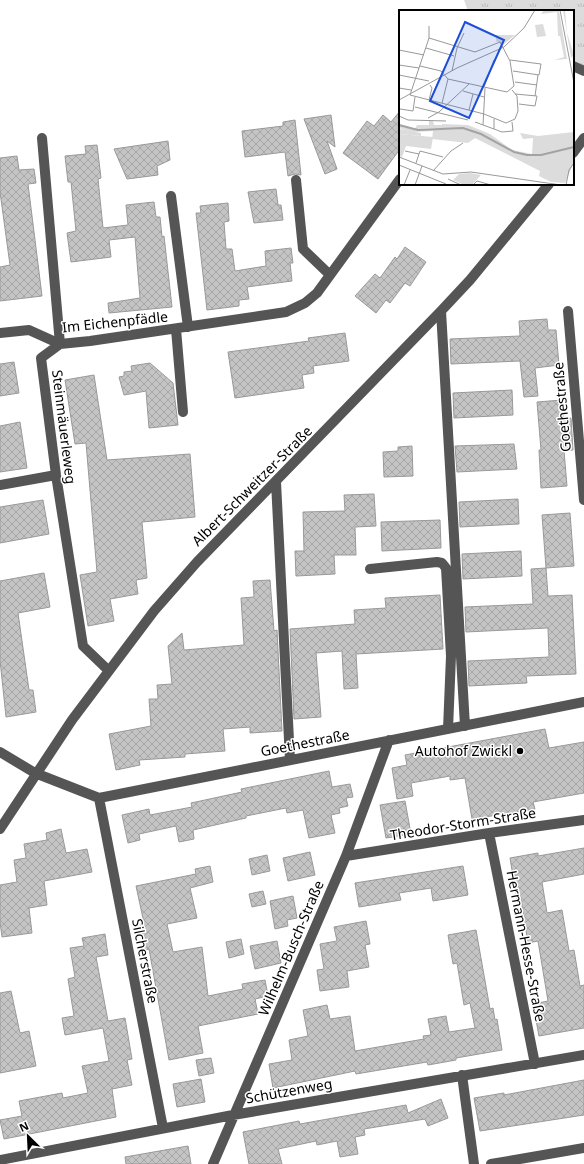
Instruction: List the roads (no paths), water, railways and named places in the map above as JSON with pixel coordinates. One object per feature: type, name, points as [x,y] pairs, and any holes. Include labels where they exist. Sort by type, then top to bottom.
[{"type":"street","points":[[574,66],[584,71]]},
{"type":"street","points":[[42,138],[60,344]]},
{"type":"street","points":[[574,152],[584,138]]},
{"type":"street","points":[[296,180],[303,249],[330,275]]},
{"type":"street","name":"Im Eichenpfädle","points":[[0,332],[29,330],[60,344],[176,329],[286,312],[305,303],[317,293],[399,180]]},
{"type":"street","name":"Albert-Schweitzer-Straße","points":[[0,829],[35,773],[108,670],[154,611],[197,562],[441,311],[489,258],[548,185]]},
{"type":"street","name":"Im Eichenpfädle","points":[[171,196],[188,327]]},
{"type":"street","points":[[441,311],[465,726]]},
{"type":"street","name":"Goethestraße","points":[[568,311],[584,500]]},
{"type":"street","points":[[176,329],[183,412]]},
{"type":"street","name":"Steinmäuerleweg","points":[[60,344],[41,358],[56,475],[83,646],[108,670]]},
{"type":"street","points":[[0,485],[56,475]]},
{"type":"street","points":[[276,482],[290,760]]},
{"type":"street","points":[[370,569],[437,562],[442,563],[446,568],[451,656],[448,729]]},
{"type":"street","name":"Goethestraße","points":[[99,798],[584,702]]},
{"type":"street","name":"Wilhelm-Busch-Straße","points":[[213,1164],[346,856],[389,740]]},
{"type":"street","points":[[0,752],[35,773],[99,798]]},
{"type":"street","name":"Silcherstraße","points":[[99,798],[163,1128]]},
{"type":"street","name":"Theodor-Storm-Straße","points":[[346,856],[489,833],[584,820]]},
{"type":"street","name":"Hermann-Hesse-Straße","points":[[489,833],[534,1064]]},
{"type":"street","name":"Schützenweg","points":[[0,1160],[233,1115],[584,1055]]},
{"type":"street","points":[[462,1075],[474,1164]]},
{"type":"street","points":[[490,1164],[584,1148]]},
{"type":"place","name":"Autohof Zwickl","points":[[520,751]]}]
